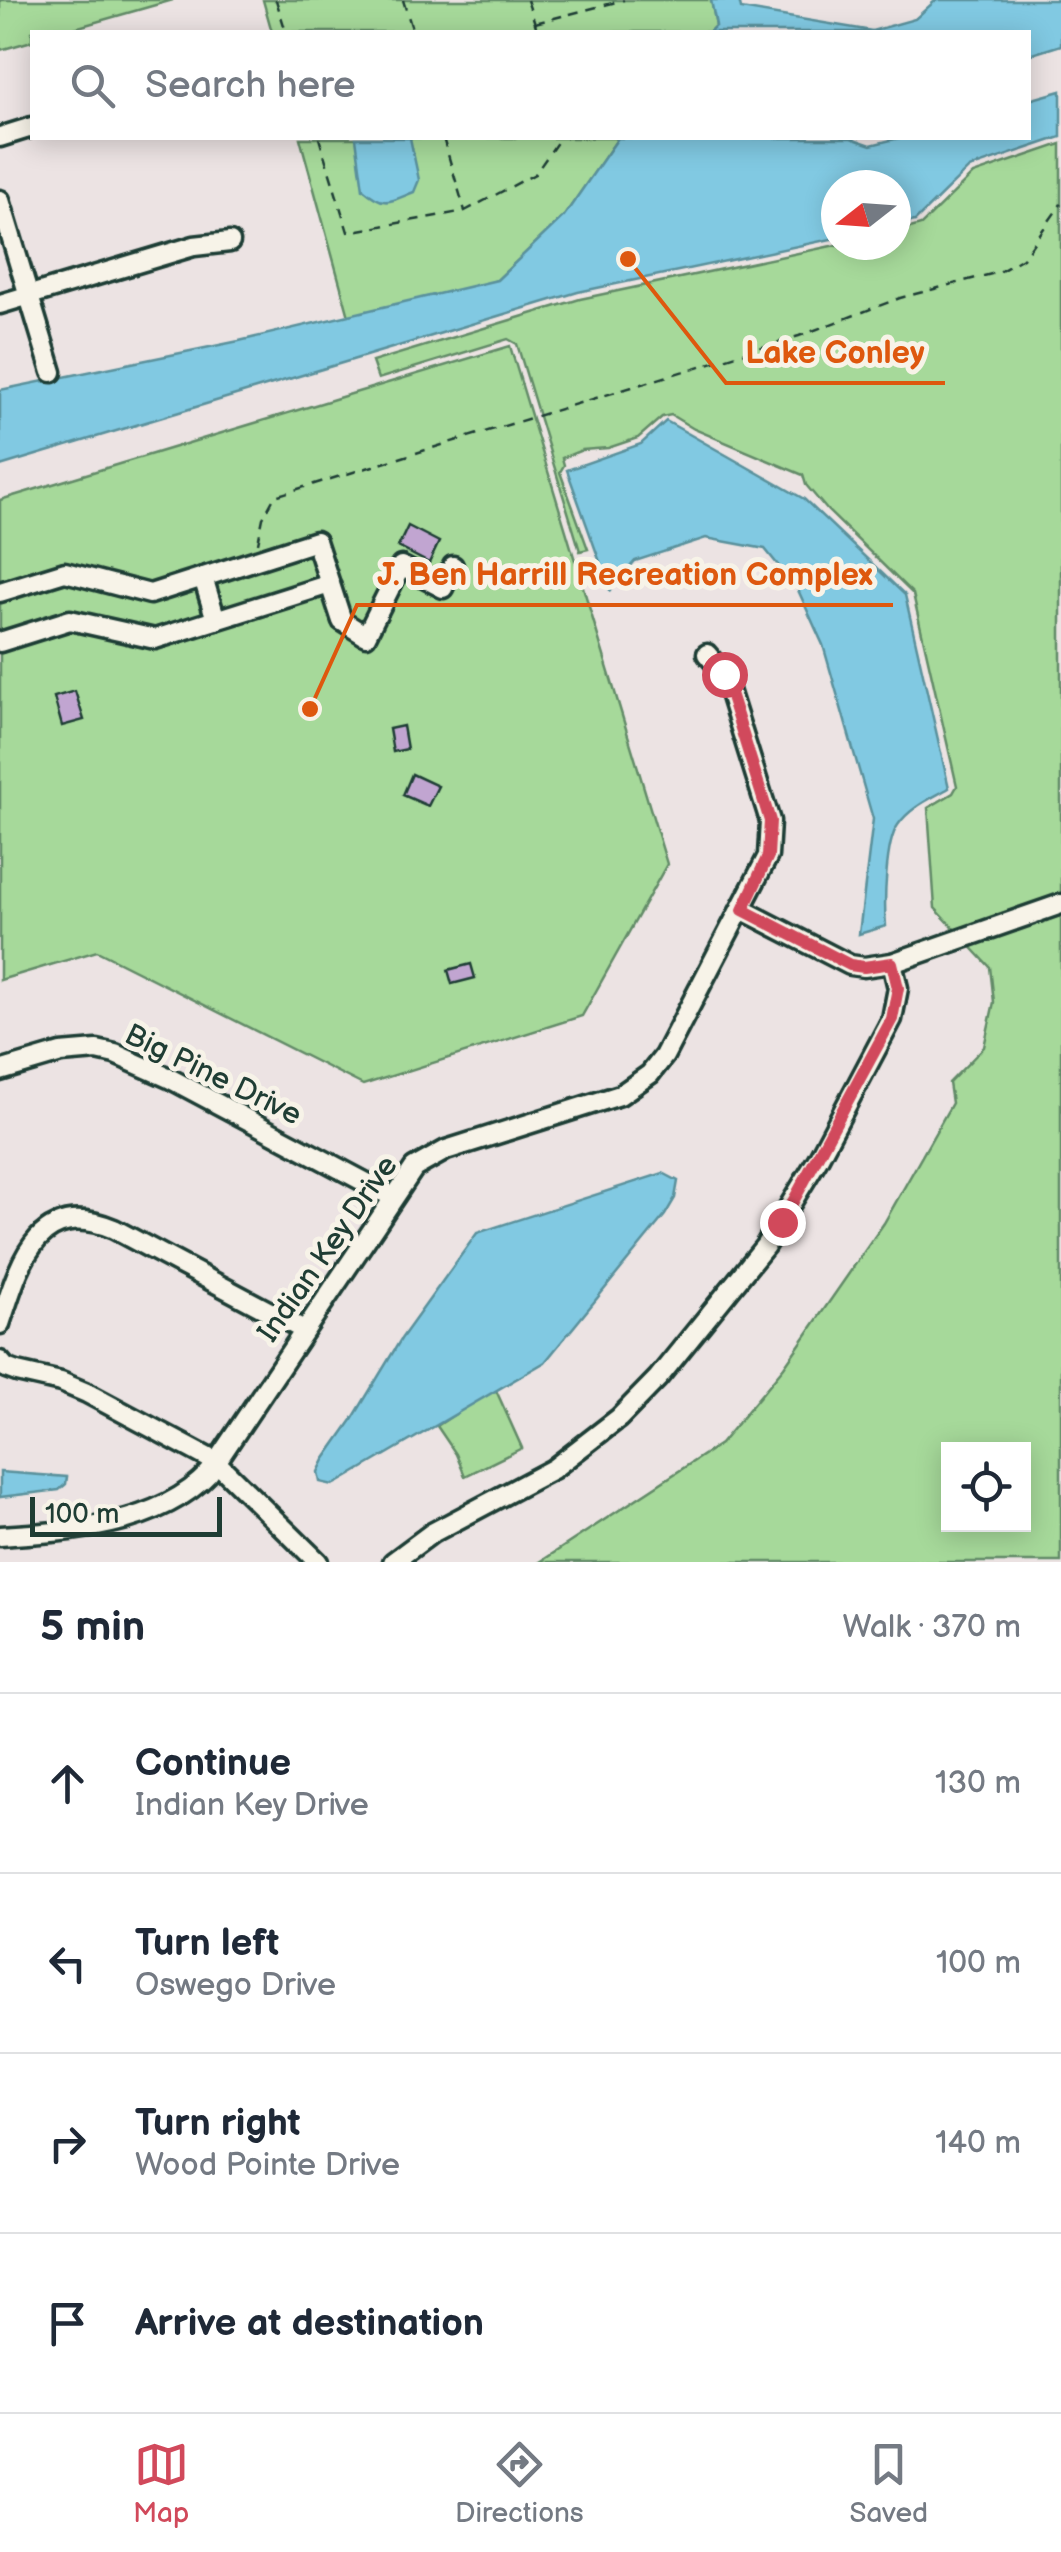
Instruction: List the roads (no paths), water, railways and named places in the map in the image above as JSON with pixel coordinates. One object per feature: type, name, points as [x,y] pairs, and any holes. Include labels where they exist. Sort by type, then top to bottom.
[{"type":"street","points":[[0,137],[30,128]]},
{"type":"street","points":[[0,200],[52,372]]},
{"type":"street","points":[[0,304],[194,246],[230,242]]},
{"type":"street","points":[[0,592],[65,572],[150,594],[316,541],[342,622],[366,636],[400,566],[443,588],[453,566]]},
{"type":"street","points":[[203,577],[216,620]]},
{"type":"street","points":[[0,642],[70,620],[155,639],[330,584]]},
{"type":"street","name":"Indian Key Drive","points":[[0,1536],[65,1530],[159,1507],[196,1486],[414,1168],[426,1158],[604,1102],[634,1087],[664,1056],[768,856],[770,821],[724,674],[707,654]]},
{"type":"street","points":[[743,910],[850,965],[864,967],[892,963],[1061,904]]},
{"type":"street","points":[[393,1562],[432,1532],[554,1469],[618,1418],[658,1378],[765,1246],[803,1186],[892,1019],[898,988],[892,963]]},
{"type":"street","name":"Big Pine Drive","points":[[0,1071],[61,1053],[97,1050],[115,1054],[169,1078],[392,1196]]},
{"type":"street","points":[[0,1324],[22,1256],[31,1244],[56,1226],[84,1220],[114,1229],[304,1330]]},
{"type":"street","points":[[0,1360],[6,1368],[87,1393],[216,1462],[318,1562]]},
{"type":"water","points":[[711,0],[739,0],[741,9],[866,30],[711,30],[716,25]]},
{"type":"water","points":[[936,0],[1061,0],[1061,45],[1031,54],[1031,30],[876,30],[915,19]]},
{"type":"water","points":[[1061,91],[1061,137],[969,168],[915,221],[911,222],[911,170],[821,170],[821,241],[578,292],[0,466],[0,390],[239,341],[497,280],[564,216],[617,140],[857,140],[871,145],[891,140],[1031,140],[1031,99]]},
{"type":"water","points":[[356,140],[410,140],[419,180],[414,192],[387,201],[363,189]]},
{"type":"water","points":[[666,421],[804,499],[905,595],[949,788],[909,813],[898,825],[890,845],[886,874],[886,926],[859,934],[873,819],[823,645],[798,590],[765,549],[706,538],[635,561],[610,590],[567,470],[641,444]]},
{"type":"water","points":[[663,1173],[678,1181],[675,1198],[665,1215],[545,1362],[339,1482],[320,1482],[318,1472],[324,1460],[401,1339],[477,1233]]},
{"type":"water","points":[[0,1472],[67,1477],[59,1490],[0,1497]]},
{"type":"place","name":"Lake Conley","points":[[628,259]]},
{"type":"place","name":"J. Ben Harrill Recreation Complex","points":[[310,709]]}]
